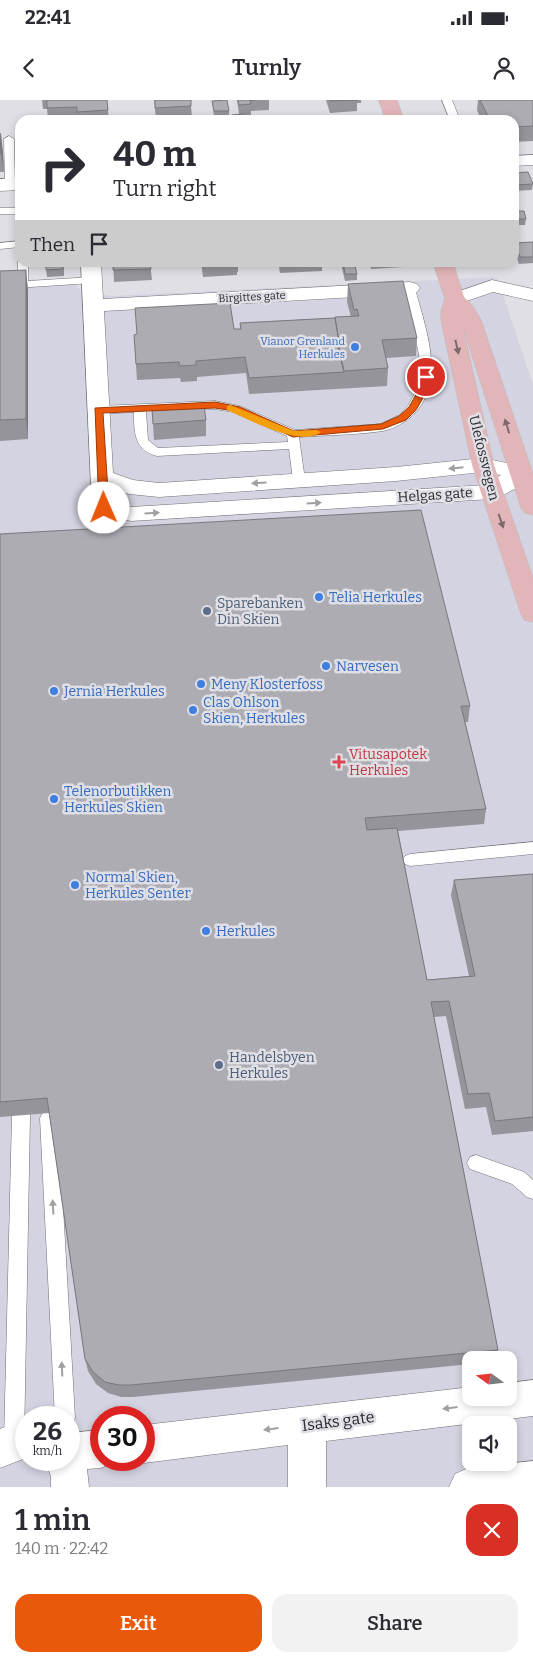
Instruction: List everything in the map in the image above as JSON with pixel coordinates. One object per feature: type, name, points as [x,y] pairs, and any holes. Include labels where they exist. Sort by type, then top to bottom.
[{"type":"main road","points":[[388,100],[394,115]]},
{"type":"main road","name":"Ulefossvegen","points":[[445,267],[455,299],[465,309],[471,320],[533,508]]},
{"type":"main road","name":"Ulefossvegen","points":[[455,299],[451,311],[451,320],[483,465],[533,614]]},
{"type":"street","points":[[519,161],[533,160]]},
{"type":"street","points":[[91,271],[98,410],[104,477]]},
{"type":"street","points":[[455,299],[492,286],[533,295]]},
{"type":"street","name":"Birgittes gate","points":[[93,306],[410,288]]},
{"type":"street","points":[[455,299],[493,307],[533,306]]},
{"type":"street","name":"Helgas gate","points":[[483,465],[521,473],[491,492],[131,514],[104,508],[104,477],[130,486],[159,490],[396,474],[483,465]]},
{"type":"street","name":"Isaks gate","points":[[155,1443],[533,1398]]},
{"type":"street","points":[[307,1425],[307,1487]]},
{"type":"street","points":[[69,1471],[70,1487]]},
{"type":"street","points":[[468,1487],[533,1480]]},
{"type":"lane","points":[[448,100],[453,115]]},
{"type":"lane","points":[[9,138],[10,185]]},
{"type":"lane","points":[[0,211],[15,211]]},
{"type":"lane","points":[[0,246],[15,244]]},
{"type":"lane","points":[[22,284],[24,267]]},
{"type":"lane","points":[[0,286],[22,284],[91,271]]},
{"type":"lane","points":[[140,408],[141,438],[144,446],[148,450],[157,452],[294,440],[383,427],[403,418],[413,408],[422,391],[426,377],[425,355],[410,288]]},
{"type":"lane","points":[[98,410],[215,405],[236,409],[294,440]]},
{"type":"lane","points":[[294,440],[299,480]]},
{"type":"lane","points":[[410,860],[533,848]]},
{"type":"lane","points":[[14,1434],[21,1115]]},
{"type":"lane","points":[[49,1118],[63,1406]]},
{"type":"lane","points":[[476,1163],[518,1178],[533,1191]]},
{"type":"shaded area","points":[[497,277],[533,385],[533,1487],[0,1487],[0,281],[69,278],[82,292],[112,296]]},
{"type":"building","points":[[47,100],[107,100],[108,110],[77,112],[77,107],[47,108]]},
{"type":"building","points":[[155,100],[191,100],[191,106],[155,108]]},
{"type":"building","points":[[227,100],[229,111],[214,111],[212,101]]},
{"type":"building","points":[[238,100],[250,100],[251,104],[239,105]]},
{"type":"building","points":[[480,100],[533,100],[533,126],[519,127],[519,115],[488,115]]},
{"type":"building","points":[[528,172],[533,184],[519,185],[519,173]]},
{"type":"building","points":[[519,211],[524,211],[526,219],[519,219]]},
{"type":"building","points":[[533,242],[533,257],[520,257],[519,243]]},
{"type":"building","points":[[46,267],[63,267],[63,269],[46,270]]},
{"type":"building","points":[[113,267],[151,267],[151,269],[113,270]]},
{"type":"building","points":[[344,267],[355,267],[357,274],[345,274]]},
{"type":"building","points":[[26,270],[26,419],[0,420],[0,271]]},
{"type":"building","points":[[403,281],[417,338],[382,340],[388,368],[344,371],[335,317],[359,316],[357,309],[354,310],[348,284]]},
{"type":"building","points":[[230,303],[234,329],[241,329],[240,323],[335,318],[339,342],[337,345],[344,372],[249,378],[245,357],[196,361],[196,365],[180,366],[179,362],[136,364],[134,335],[137,334],[135,308]]},
{"type":"building","points":[[204,406],[206,420],[153,424],[152,409]]},
{"type":"building","name":"Herkules","points":[[421,510],[470,706],[461,706],[486,809],[365,818],[367,830],[397,828],[427,980],[475,976],[454,880],[533,874],[533,1117],[495,1121],[489,1093],[468,1094],[449,1001],[431,1002],[498,1350],[462,1351],[462,1353],[131,1385],[105,1382],[93,1372],[85,1359],[47,1098],[0,1102],[0,534]]},
{"type":"slow traffic","points":[[230,408],[293,434],[316,432]]},
{"type":"place","name":"Vianor Grenland Herkules","points":[[355,347]]},
{"type":"place","name":"Telia Herkules","points":[[319,597]]},
{"type":"place","name":"Sparebanken Din Skien","points":[[207,611]]},
{"type":"place","name":"Narvesen","points":[[326,666]]},
{"type":"place","name":"Meny Klosterfoss","points":[[201,684]]},
{"type":"place","name":"Jernia Herkules","points":[[54,691]]},
{"type":"place","name":"Clas Ohlson Skien, Herkules","points":[[193,710]]},
{"type":"place","name":"Vitusapotek Herkules","points":[[339,762]]},
{"type":"place","name":"Telenorbutikken Herkules Skien","points":[[54,799]]},
{"type":"place","name":"Normal Skien, Herkules Senter","points":[[75,885]]},
{"type":"place","name":"Herkules","points":[[206,931]]},
{"type":"place","name":"Handelsbyen Herkules","points":[[219,1065]]},
{"type":"route","points":[[104,508],[104,477],[98,410],[215,405],[236,409],[293,434],[383,427],[403,418],[413,408],[422,391],[426,377]]}]
